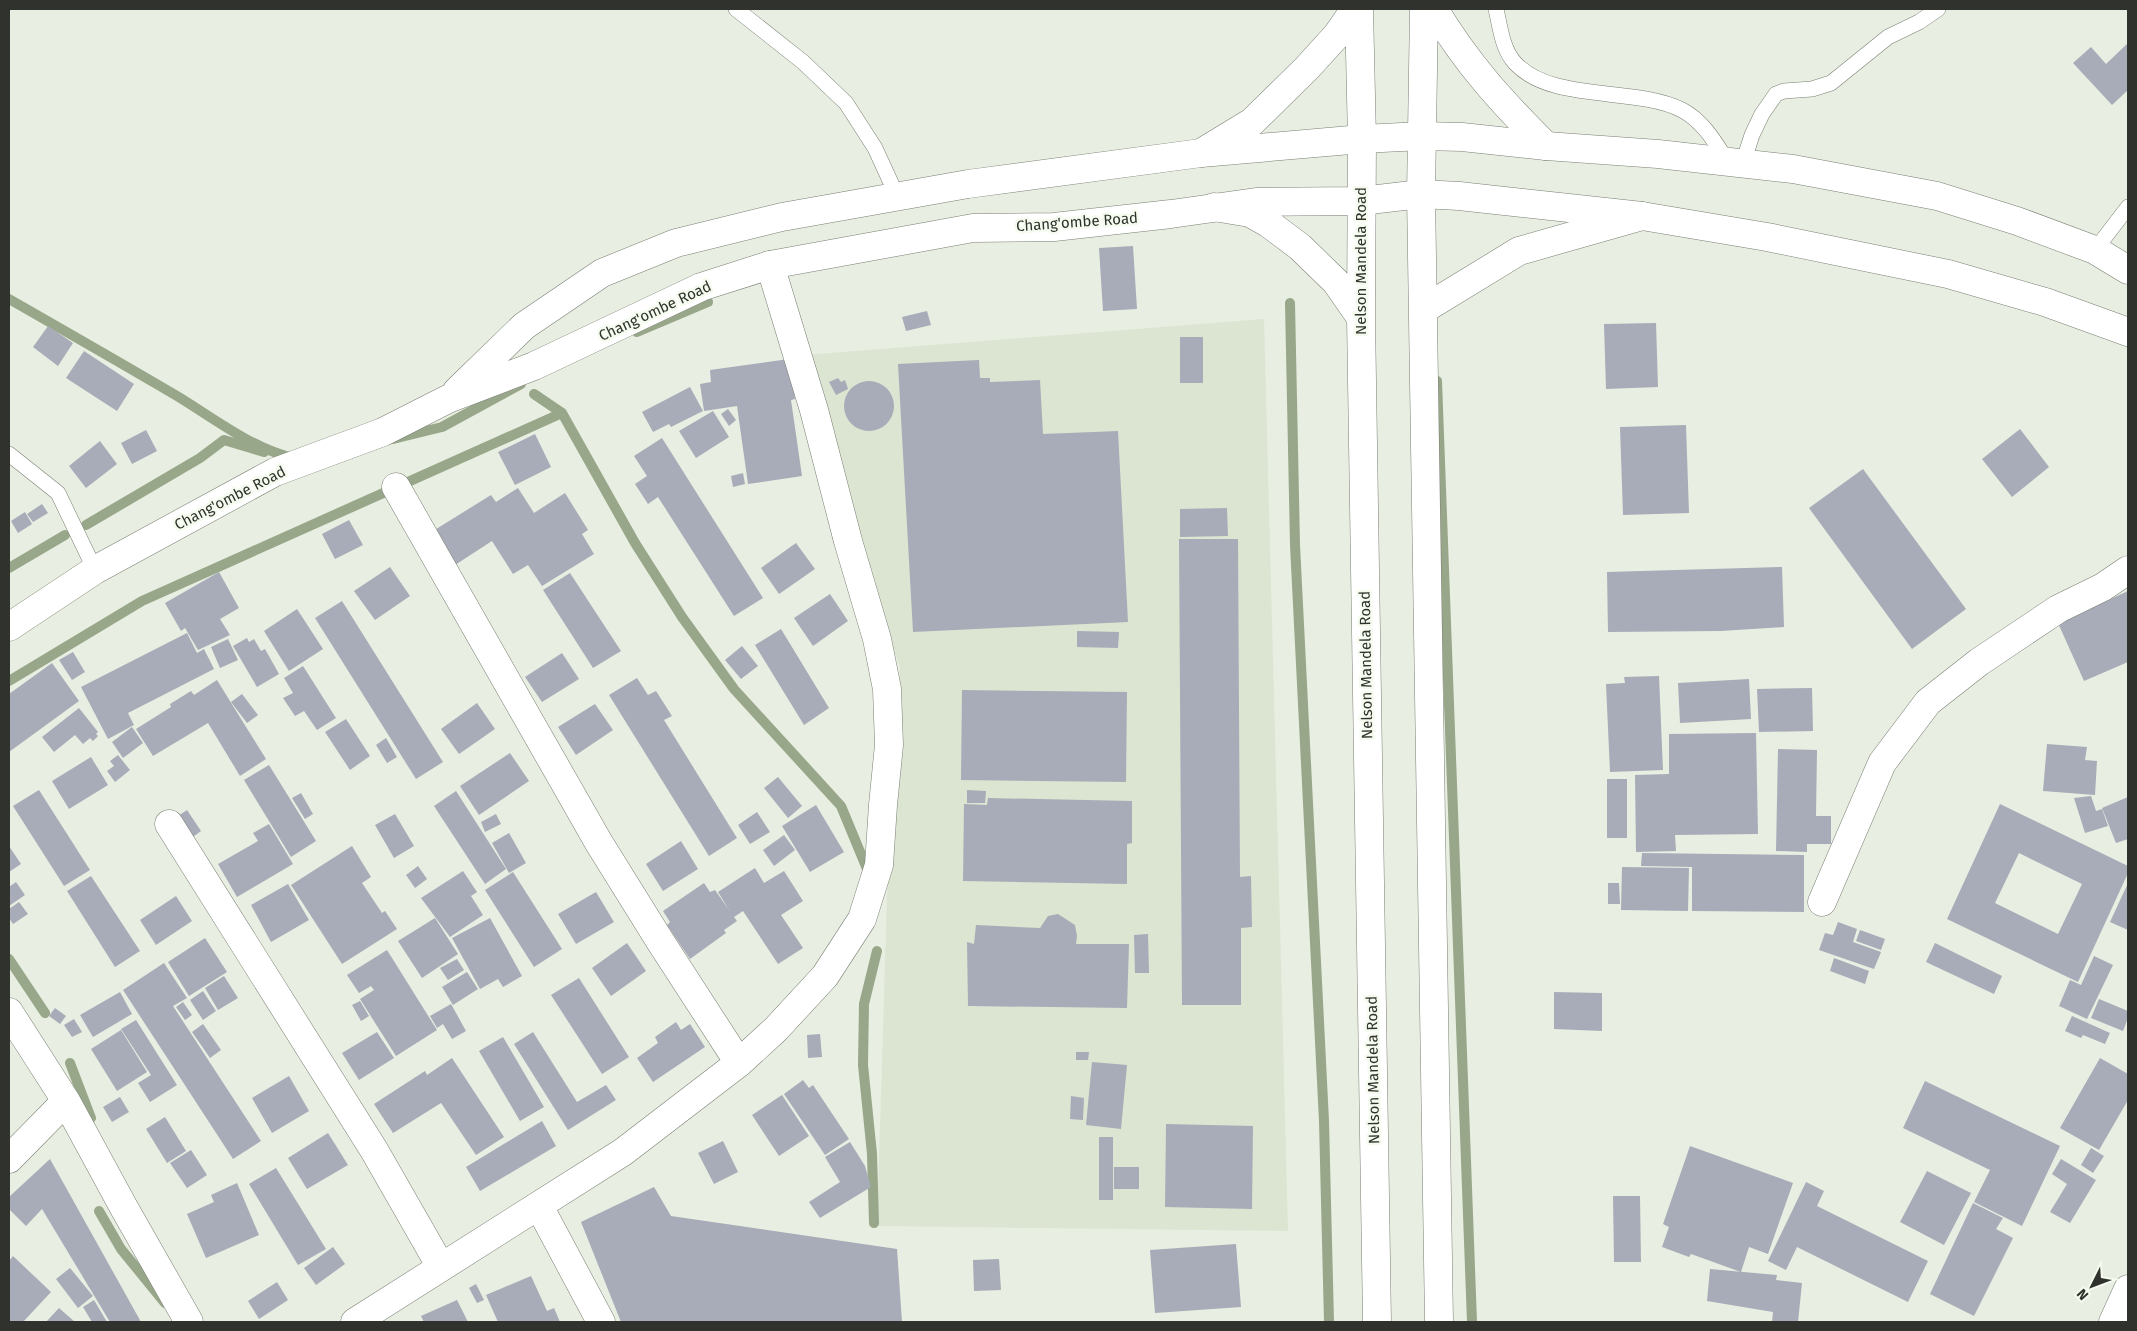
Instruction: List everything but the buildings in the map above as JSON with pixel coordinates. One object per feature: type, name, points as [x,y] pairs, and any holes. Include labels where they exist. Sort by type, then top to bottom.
[{"type":"street","points":[[1201,153],[1252,122],[1337,35],[1355,9]]},
{"type":"street","name":"Nelson Mandela Road","points":[[1359,9],[1362,139],[1361,318],[1376,1322]]},
{"type":"street","points":[[1424,9],[1421,194],[1439,1322]]},
{"type":"street","points":[[1434,9],[1453,41],[1478,74],[1546,146]]},
{"type":"street","points":[[448,399],[524,326],[602,273],[676,243],[782,217],[977,183],[1201,153],[1362,139],[1422,136],[1462,137],[1793,168],[1937,196],[2017,221],[2095,250],[2128,270]]},
{"type":"street","name":"Chang'ombe Road","points":[[9,627],[95,570],[275,472],[383,432],[448,399],[542,362],[701,287],[770,265],[973,228],[1054,227],[1172,214],[1256,202],[1361,200],[1421,194],[1459,196],[1642,216],[1767,237],[1948,274],[2045,302],[2128,332]]},
{"type":"street","points":[[1214,207],[1250,213],[1268,223],[1300,248],[1336,282],[1361,318]]},
{"type":"street","points":[[1424,309],[1519,251],[1642,216]]},
{"type":"street","points":[[355,1322],[623,1152],[739,1063],[776,1029],[825,976],[862,919],[879,865],[889,745],[887,689],[877,639],[848,541],[814,410],[770,265]]},
{"type":"street","points":[[396,487],[599,843],[739,1063]]},
{"type":"street","points":[[1822,902],[1882,763],[1928,702],[1979,662],[2050,614],[2102,587],[2128,570]]},
{"type":"street","points":[[169,824],[374,1150],[441,1267]]},
{"type":"street","points":[[9,1012],[66,1101],[190,1322]]},
{"type":"street","points":[[9,1159],[66,1101]]},
{"type":"street","points":[[539,1206],[601,1322]]},
{"type":"street","points":[[2113,1322],[2128,1289]]},
{"type":"lane","points":[[736,9],[803,62],[846,103],[875,148],[897,196]]},
{"type":"lane","points":[[1496,9],[1503,39],[1514,62],[1533,77],[1568,88],[1656,100],[1683,111],[1708,131],[1735,162],[1752,135],[1762,114],[1776,94],[1784,91],[1812,89],[1831,83],[1888,37],[1918,22],[1938,9]]},
{"type":"lane","points":[[2095,250],[2128,208]]},
{"type":"lane","points":[[9,454],[58,492],[95,570]]},
{"type":"shaded area","points":[[1264,319],[1288,1231],[877,1226],[888,865],[896,764],[900,667],[862,566],[805,355]]},
{"type":"waterway","points":[[9,299],[249,440],[264,448],[294,458]]},
{"type":"waterway","points":[[637,332],[708,302]]},
{"type":"waterway","points":[[1290,303],[1295,545],[1324,1121],[1329,1322]]},
{"type":"waterway","points":[[1437,381],[1472,1322]]},
{"type":"waterway","points":[[393,439],[442,427],[521,384]]},
{"type":"waterway","points":[[534,394],[562,413],[635,543],[682,617],[734,689],[841,806],[870,876]]},
{"type":"waterway","points":[[9,681],[142,601],[562,413]]},
{"type":"waterway","points":[[86,525],[200,458],[224,440],[264,452]]},
{"type":"waterway","points":[[9,568],[65,535]]},
{"type":"waterway","points":[[874,1223],[872,1154],[863,1065],[864,1004],[877,951]]},
{"type":"waterway","points":[[9,959],[45,1013]]},
{"type":"waterway","points":[[70,1063],[91,1118]]},
{"type":"waterway","points":[[99,1211],[121,1249],[165,1303]]}]
